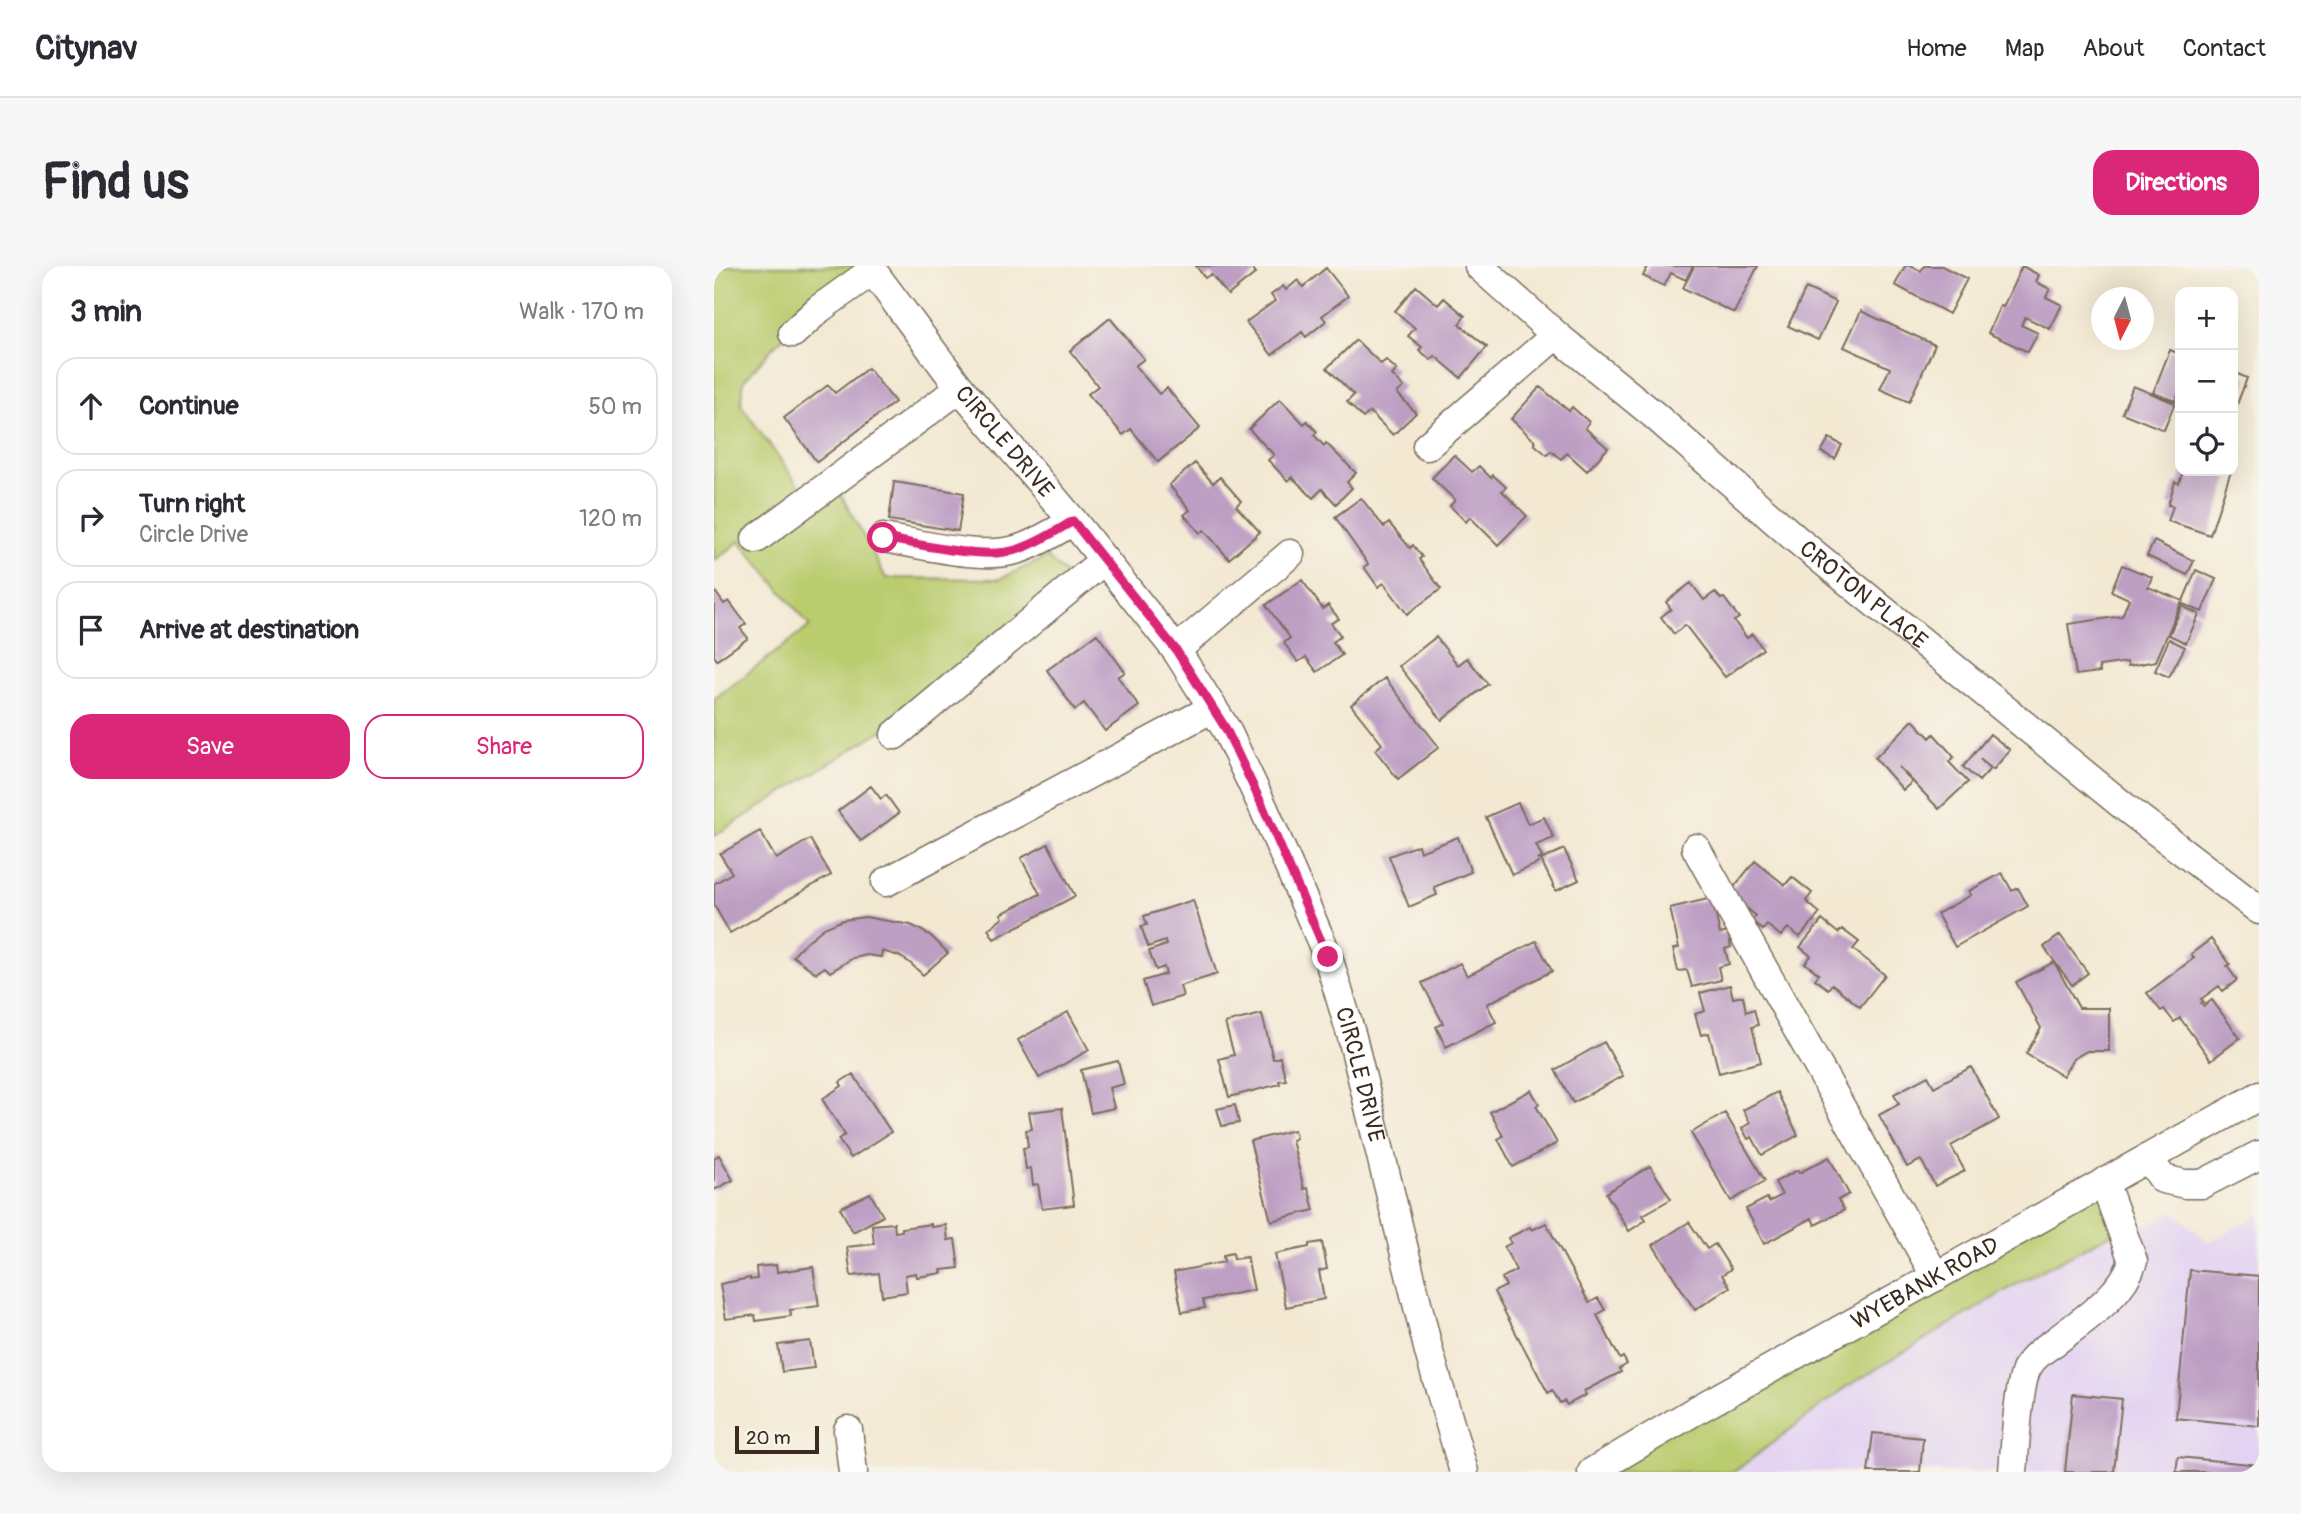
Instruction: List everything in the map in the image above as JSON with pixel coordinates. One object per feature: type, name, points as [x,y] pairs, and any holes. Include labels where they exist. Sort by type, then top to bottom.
[{"type":"street","name":"CROTON PLACE","points":[[1479,266],[1796,539],[2126,808],[2259,910]]},
{"type":"street","points":[[793,333],[870,268]]},
{"type":"street","name":"CIRCLE DRIVE","points":[[870,268],[960,388],[1073,521],[1176,650],[1226,729],[1328,957],[1352,1037],[1429,1352],[1464,1472]]},
{"type":"street","points":[[1427,446],[1556,335]]},
{"type":"street","points":[[756,539],[960,388]]},
{"type":"street","points":[[883,538],[980,553],[998,553],[1017,550],[1036,542],[1073,521]]},
{"type":"street","points":[[1176,650],[1290,554]]},
{"type":"street","points":[[895,735],[1104,560]]},
{"type":"street","points":[[886,882],[1213,708]]},
{"type":"street","points":[[1696,848],[1936,1277]]},
{"type":"street","name":"WYEBANK ROAD","points":[[1592,1472],[1693,1412],[2259,1096]]},
{"type":"street","points":[[2148,1158],[2163,1179],[2185,1184],[2202,1184],[2259,1155]]},
{"type":"street","points":[[2013,1472],[2021,1395],[2027,1367],[2044,1350],[2091,1314],[2129,1274],[2133,1261],[2104,1182]]},
{"type":"street","points":[[848,1430],[853,1472]]},
{"type":"shaded area","points":[[2173,1211],[2209,1242],[2259,1215],[2259,1472],[1734,1472],[1845,1388],[2020,1282],[2122,1228],[2144,1226]]},
{"type":"green space","points":[[714,266],[867,266],[777,343],[744,380],[741,405],[808,498],[833,480],[886,578],[1000,579],[1047,557],[1084,592],[884,729],[714,836],[714,699],[810,626],[740,541],[714,561]]},
{"type":"green space","points":[[2101,1183],[2122,1228],[2020,1282],[1845,1388],[1734,1472],[1591,1472]]},
{"type":"building","points":[[1196,266],[1251,266],[1256,273],[1228,295],[1211,274],[1205,278]]},
{"type":"building","points":[[1648,266],[1693,266],[1686,280],[1671,273],[1664,286],[1643,276]]},
{"type":"building","points":[[1694,266],[1758,266],[1734,313],[1683,288]]},
{"type":"building","points":[[1905,266],[1921,271],[1924,266],[1942,266],[1967,279],[1949,314],[1895,285]]},
{"type":"building","points":[[2022,266],[2039,275],[2036,282],[2050,289],[2046,297],[2062,305],[2050,329],[2025,317],[2021,325],[2038,333],[2028,352],[1988,333]]},
{"type":"building","points":[[1326,268],[1348,296],[1322,316],[1326,321],[1306,337],[1302,332],[1272,355],[1246,322],[1275,301],[1271,295],[1283,286],[1286,290],[1298,280],[1303,287]]},
{"type":"building","points":[[1416,286],[1438,305],[1444,298],[1465,316],[1459,324],[1487,347],[1461,378],[1435,356],[1431,360],[1419,350],[1422,347],[1408,336],[1415,328],[1395,311]]},
{"type":"building","points":[[1806,288],[1836,302],[1818,340],[1788,326]]},
{"type":"building","points":[[1861,311],[1935,345],[1909,402],[1880,389],[1890,368],[1844,347]]},
{"type":"building","points":[[1110,318],[1144,359],[1135,366],[1159,394],[1167,388],[1200,428],[1158,462],[1131,429],[1123,435],[1088,394],[1098,386],[1070,351]]},
{"type":"building","points":[[1356,340],[1381,364],[1386,360],[1397,370],[1392,375],[1404,387],[1397,393],[1416,413],[1393,435],[1370,412],[1363,418],[1347,402],[1354,395],[1327,368]]},
{"type":"building","points":[[2170,350],[2175,352],[2175,401],[2153,393]]},
{"type":"building","points":[[868,368],[895,402],[817,462],[784,418],[828,385],[835,393]]},
{"type":"building","points":[[2238,374],[2247,378],[2238,402]]},
{"type":"building","points":[[2133,386],[2175,403],[2164,430],[2122,413]]},
{"type":"building","points":[[1540,387],[1569,411],[1572,407],[1589,422],[1585,428],[1608,448],[1587,471],[1567,453],[1561,459],[1551,451],[1547,455],[1511,419]]},
{"type":"building","points":[[1280,399],[1304,424],[1307,421],[1324,446],[1326,443],[1356,473],[1347,482],[1352,488],[1336,504],[1322,489],[1313,498],[1292,477],[1288,481],[1268,460],[1274,455],[1249,429]]},
{"type":"building","points":[[1829,438],[1842,445],[1835,459],[1821,452]]},
{"type":"building","points":[[1454,455],[1472,472],[1479,466],[1491,478],[1493,475],[1506,487],[1502,491],[1527,516],[1498,545],[1470,517],[1466,522],[1450,506],[1455,500],[1432,478]]},
{"type":"building","points":[[1195,463],[1213,483],[1220,477],[1241,501],[1236,506],[1260,532],[1229,559],[1204,530],[1200,533],[1184,515],[1190,510],[1169,485]]},
{"type":"building","points":[[2181,476],[2229,476],[2210,535],[2168,521],[2173,506],[2168,505],[2175,482],[2179,483]]},
{"type":"building","points":[[894,482],[964,493],[958,531],[889,520]]},
{"type":"building","points":[[1361,498],[1384,527],[1389,523],[1410,548],[1413,545],[1422,557],[1419,559],[1441,589],[1407,614],[1384,583],[1378,587],[1364,567],[1368,564],[1335,517]]},
{"type":"building","points":[[2154,541],[2194,561],[2187,575],[2147,556]]},
{"type":"building","points":[[2122,565],[2152,577],[2148,587],[2183,601],[2196,570],[2216,579],[2202,612],[2181,603],[2156,661],[2128,666],[2127,662],[2099,666],[2100,672],[2076,675],[2068,624],[2122,616],[2129,599],[2111,591]]},
{"type":"building","points":[[1302,580],[1323,609],[1328,605],[1339,619],[1331,623],[1341,636],[1333,642],[1342,655],[1317,672],[1306,657],[1298,662],[1284,643],[1290,638],[1266,605]]},
{"type":"building","points":[[1691,583],[1704,600],[1715,592],[1721,599],[1724,598],[1739,618],[1734,621],[1747,638],[1752,634],[1763,649],[1725,677],[1685,625],[1674,634],[1661,617],[1671,609],[1666,602]]},
{"type":"building","points":[[714,590],[724,604],[729,601],[746,624],[740,628],[748,638],[717,660],[714,656]]},
{"type":"building","points":[[2182,606],[2199,614],[2186,643],[2169,635]]},
{"type":"building","points":[[1097,634],[1125,672],[1118,677],[1139,706],[1105,731],[1084,703],[1075,710],[1047,670]]},
{"type":"building","points":[[1436,637],[1458,665],[1467,658],[1488,684],[1442,720],[1399,666]]},
{"type":"building","points":[[2169,639],[2185,647],[2169,677],[2155,671]]},
{"type":"building","points":[[1385,678],[1439,747],[1398,779],[1375,750],[1382,744],[1351,705]]},
{"type":"building","points":[[1913,720],[1930,738],[1934,734],[1954,757],[1949,762],[1968,782],[1939,809],[1899,767],[1912,782],[1903,790],[1875,758]]},
{"type":"building","points":[[1990,734],[2010,750],[1993,770],[1980,759],[1990,769],[1979,781],[1963,767]]},
{"type":"building","points":[[871,786],[881,799],[886,795],[899,813],[861,841],[838,811]]},
{"type":"building","points":[[1518,803],[1528,824],[1544,817],[1554,838],[1536,845],[1542,857],[1538,860],[1539,863],[1512,875],[1486,817]]},
{"type":"building","points":[[760,831],[776,859],[810,839],[831,875],[730,933],[714,905],[714,884],[732,873],[720,854]]},
{"type":"building","points":[[1458,837],[1471,872],[1434,887],[1437,895],[1409,907],[1389,856],[1418,845],[1420,852]]},
{"type":"building","points":[[1048,844],[1075,896],[994,939],[988,929],[1003,918],[1001,914],[1040,894],[1021,858]]},
{"type":"building","points":[[1564,849],[1579,880],[1556,891],[1541,860]]},
{"type":"building","points":[[1755,861],[1785,885],[1792,877],[1812,893],[1806,901],[1820,913],[1800,937],[1788,928],[1781,936],[1767,925],[1763,930],[1752,921],[1756,916],[1729,893]]},
{"type":"building","points":[[2002,873],[2012,891],[2018,888],[2028,906],[1955,947],[1937,914],[1971,895],[1969,891]]},
{"type":"building","points":[[1712,898],[1720,934],[1728,932],[1731,947],[1725,949],[1729,964],[1718,967],[1721,980],[1692,987],[1687,970],[1678,971],[1673,949],[1679,948],[1670,908]]},
{"type":"building","points":[[1193,900],[1217,974],[1180,986],[1183,996],[1151,1006],[1143,981],[1166,974],[1164,967],[1156,970],[1149,951],[1166,945],[1165,941],[1148,947],[1141,926],[1147,925],[1144,916]]},
{"type":"building","points":[[865,917],[911,925],[930,935],[948,953],[923,975],[899,956],[882,951],[881,957],[867,955],[853,958],[830,972],[825,967],[816,973],[793,956],[824,928],[843,920]]},
{"type":"building","points":[[1822,920],[1838,933],[1842,929],[1859,942],[1853,949],[1885,975],[1860,1007],[1832,984],[1828,989],[1815,979],[1819,974],[1805,963],[1811,956],[1800,947]]},
{"type":"building","points":[[2060,935],[2088,973],[2072,985],[2044,947]]},
{"type":"building","points":[[2211,939],[2230,964],[2227,966],[2237,980],[2223,991],[2219,986],[2201,999],[2204,1002],[2201,1003],[2204,1006],[2212,1000],[2240,1038],[2211,1060],[2180,1018],[2174,1022],[2147,993],[2194,958],[2191,954]]},
{"type":"building","points":[[1536,941],[1552,971],[1487,1004],[1496,1022],[1446,1047],[1436,1027],[1443,1023],[1422,983],[1460,963],[1467,976]]},
{"type":"building","points":[[2054,962],[2079,1008],[2109,1008],[2109,1051],[2087,1051],[2073,1059],[2063,1076],[2026,1054],[2041,1028],[2016,982]]},
{"type":"building","points":[[1730,985],[1733,998],[1743,996],[1746,1012],[1754,1009],[1758,1025],[1752,1027],[1761,1062],[1719,1073],[1709,1033],[1701,1035],[1695,1014],[1705,1011],[1700,993]]},
{"type":"building","points":[[1068,1012],[1089,1050],[1039,1078],[1018,1040]]},
{"type":"building","points":[[1262,1014],[1273,1059],[1280,1057],[1286,1080],[1279,1081],[1280,1084],[1229,1097],[1219,1059],[1234,1055],[1225,1023]]},
{"type":"building","points":[[1604,1042],[1623,1076],[1573,1103],[1555,1070]]},
{"type":"building","points":[[1118,1061],[1124,1084],[1109,1088],[1114,1108],[1091,1113],[1081,1070]]},
{"type":"building","points":[[1971,1067],[1999,1119],[1951,1146],[1965,1171],[1935,1186],[1921,1160],[1907,1167],[1879,1115],[1899,1104],[1894,1094],[1928,1076],[1934,1087]]},
{"type":"building","points":[[853,1074],[891,1132],[851,1158],[838,1139],[845,1135],[822,1099],[842,1086],[840,1082]]},
{"type":"building","points":[[1531,1090],[1539,1104],[1536,1106],[1557,1143],[1513,1167],[1498,1139],[1503,1136],[1490,1112]]},
{"type":"building","points":[[1777,1092],[1798,1135],[1762,1155],[1752,1137],[1748,1139],[1742,1128],[1750,1123],[1743,1110]]},
{"type":"building","points":[[1235,1105],[1239,1123],[1222,1126],[1217,1109]]},
{"type":"building","points":[[1062,1108],[1074,1205],[1042,1209],[1038,1184],[1033,1185],[1031,1168],[1026,1169],[1023,1148],[1028,1147],[1026,1130],[1032,1129],[1029,1112]]},
{"type":"building","points":[[1725,1113],[1765,1181],[1731,1201],[1691,1133]]},
{"type":"building","points":[[1294,1130],[1296,1138],[1292,1140],[1304,1189],[1308,1188],[1314,1210],[1271,1221],[1250,1141]]},
{"type":"building","points":[[719,1155],[733,1180],[714,1190],[714,1158]]},
{"type":"building","points":[[1829,1157],[1849,1194],[1838,1200],[1844,1210],[1815,1225],[1812,1218],[1764,1244],[1746,1209],[1767,1198],[1769,1202],[1782,1195],[1775,1182]]},
{"type":"building","points":[[1650,1166],[1671,1199],[1643,1215],[1646,1220],[1629,1231],[1606,1193]]},
{"type":"building","points":[[870,1193],[883,1216],[853,1232],[840,1208]]},
{"type":"building","points":[[1689,1222],[1707,1249],[1715,1244],[1731,1269],[1722,1275],[1730,1287],[1695,1310],[1653,1245]]},
{"type":"building","points":[[894,1223],[895,1232],[902,1231],[902,1228],[931,1224],[931,1227],[946,1225],[948,1240],[955,1239],[959,1268],[917,1277],[916,1273],[905,1275],[907,1292],[882,1296],[879,1273],[851,1276],[847,1247],[874,1244],[872,1225]]},
{"type":"building","points":[[1546,1223],[1589,1303],[1598,1298],[1605,1310],[1597,1315],[1620,1359],[1623,1357],[1627,1364],[1619,1369],[1621,1372],[1584,1391],[1586,1395],[1567,1405],[1564,1401],[1560,1403],[1552,1390],[1548,1393],[1494,1292],[1506,1286],[1502,1278],[1516,1270],[1504,1247],[1511,1243],[1508,1238],[1530,1227],[1532,1230]]},
{"type":"building","points":[[1322,1242],[1327,1269],[1319,1271],[1324,1299],[1286,1307],[1275,1254]]},
{"type":"building","points":[[1233,1253],[1234,1259],[1247,1257],[1254,1290],[1203,1300],[1205,1308],[1182,1312],[1174,1272],[1224,1262],[1223,1255]]},
{"type":"building","points":[[776,1265],[777,1272],[813,1267],[819,1306],[790,1310],[791,1316],[756,1321],[755,1315],[726,1319],[720,1284],[757,1279],[756,1267]]},
{"type":"building","points":[[2190,1270],[2259,1276],[2259,1426],[2176,1418]]},
{"type":"building","points":[[810,1341],[814,1368],[782,1372],[778,1345]]},
{"type":"building","points":[[2073,1394],[2122,1399],[2114,1472],[2065,1472]]},
{"type":"building","points":[[1873,1433],[1923,1438],[1920,1472],[1868,1472]]},
{"type":"building","points":[[2178,1457],[2259,1465],[2259,1472],[2176,1472]]},
{"type":"route","points":[[883,538],[980,553],[998,553],[1017,550],[1036,542],[1073,521],[1176,650],[1226,729],[1328,957]]}]
